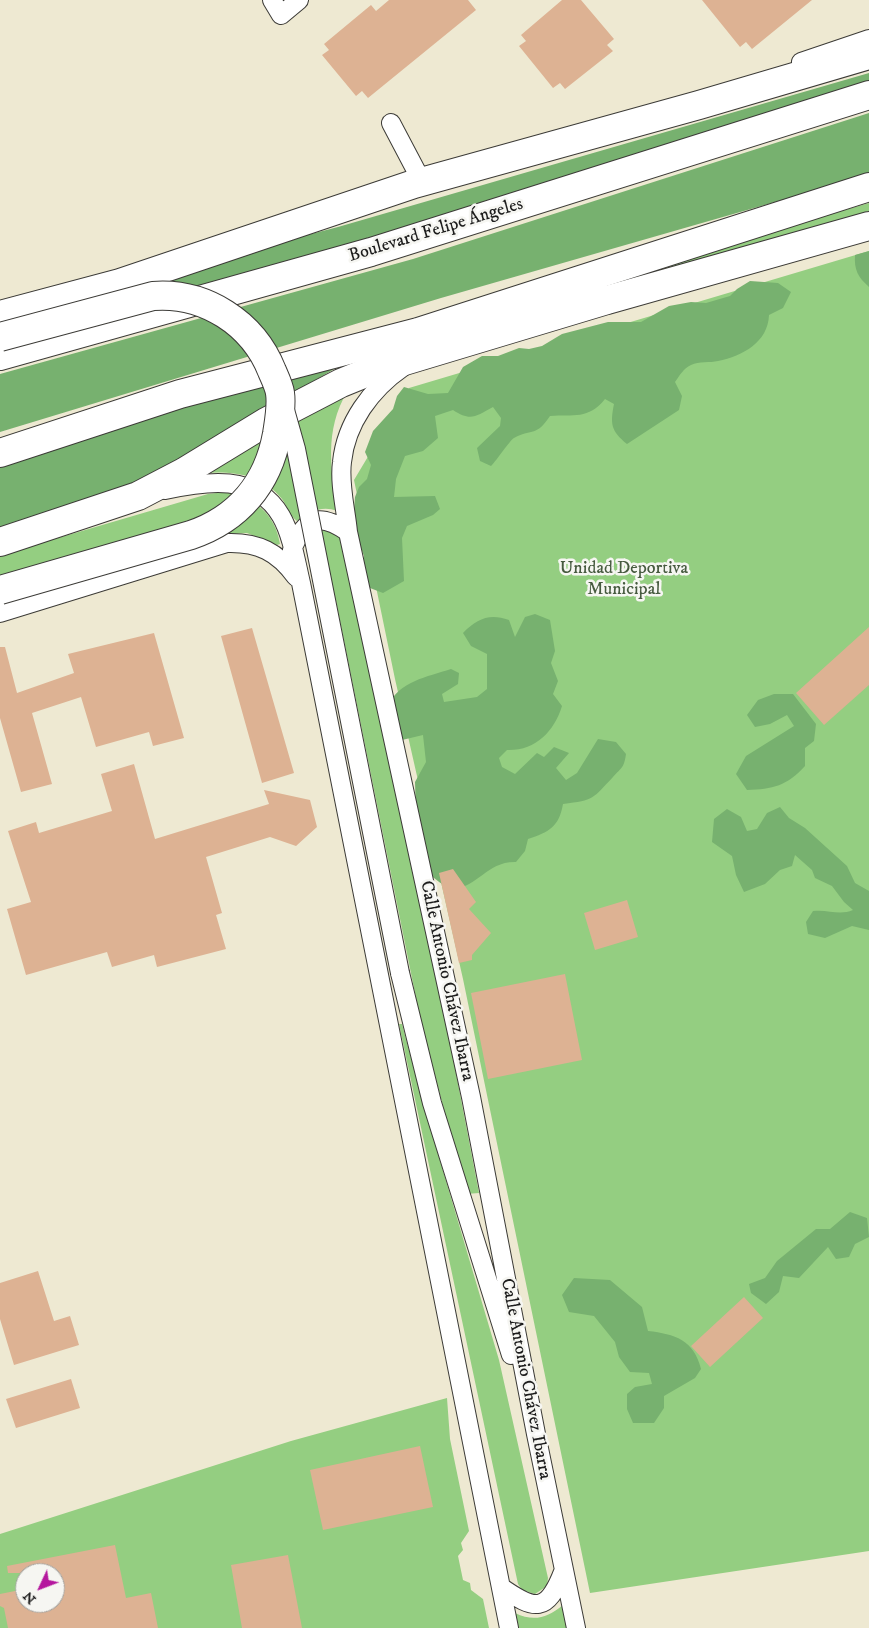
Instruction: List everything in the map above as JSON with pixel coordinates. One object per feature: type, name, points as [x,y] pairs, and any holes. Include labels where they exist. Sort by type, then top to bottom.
[{"type":"main road","points":[[0,315],[120,283],[414,184],[699,105],[869,55]]},
{"type":"main road","name":"Boulevard Felipe Ángeles","points":[[0,356],[371,252],[869,95]]},
{"type":"main road","points":[[0,454],[180,394],[418,332],[869,187]]},
{"type":"main road","points":[[0,542],[138,496],[184,472],[266,422],[341,383],[368,372],[607,300],[869,226]]},
{"type":"main road","points":[[0,336],[152,296],[172,295],[209,305],[238,323],[260,346],[280,392],[280,420],[269,463],[253,493],[227,518],[209,529],[0,590]]},
{"type":"main road","points":[[521,299],[607,300]]},
{"type":"street","points":[[272,0],[281,16],[299,0]]},
{"type":"street","points":[[759,76],[869,39]]},
{"type":"street","points":[[391,123],[421,180],[414,184]]},
{"type":"street","name":"Calle Antonio Chávez Ibarra","points":[[413,360],[390,376],[363,406],[352,424],[341,464],[348,532],[471,1097],[563,1572],[576,1628]]},
{"type":"street","points":[[280,392],[296,449],[400,973],[432,1103],[536,1434]]},
{"type":"street","points":[[138,496],[193,484],[221,481],[240,484],[260,493],[271,504],[281,517],[292,550],[301,583],[510,1628]]},
{"type":"street","points":[[292,550],[299,532],[306,525],[316,520],[335,523],[348,532]]},
{"type":"street","points":[[0,613],[227,543],[244,542],[270,551],[285,562],[301,583]]},
{"type":"street","points":[[501,1586],[521,1601],[533,1605],[544,1602],[555,1594],[563,1572]]},
{"type":"green space","points":[[869,73],[869,85],[337,252],[137,304],[176,269],[338,227]]},
{"type":"green space","points":[[869,113],[869,175],[441,298],[0,432],[0,374],[413,259]]},
{"type":"green space","points":[[869,203],[869,211],[604,290],[588,285]]},
{"type":"green space","name":"Unidad Deportiva Municipal","points":[[869,251],[869,1551],[590,1593],[463,979],[395,679],[354,480],[409,388]]},
{"type":"green space","points":[[869,251],[869,287],[858,273],[855,265],[855,255]]},
{"type":"green space","points":[[750,281],[778,283],[791,292],[783,308],[769,315],[768,325],[759,340],[736,356],[718,361],[694,364],[686,368],[675,382],[682,396],[679,410],[627,444],[613,427],[614,404],[605,399],[593,410],[580,415],[550,416],[537,430],[514,438],[491,466],[480,461],[477,448],[500,426],[501,418],[493,407],[469,417],[453,410],[435,416],[438,438],[423,451],[405,456],[396,479],[394,497],[435,496],[440,509],[433,515],[407,526],[402,538],[404,581],[383,593],[370,588],[361,567],[364,556],[354,530],[355,497],[359,487],[367,479],[371,465],[365,452],[373,431],[393,409],[397,396],[404,387],[428,394],[448,393],[463,367],[482,356],[498,356],[519,348],[529,349],[542,346],[562,334],[608,322],[641,322],[669,306],[691,302],[706,303],[730,296]]},
{"type":"green space","points":[[333,360],[336,368],[145,480],[0,527],[0,459]]},
{"type":"green space","points":[[347,392],[335,421],[332,436],[331,465],[337,511],[331,509],[316,510],[297,521],[290,514],[282,499],[265,484],[256,479],[236,474],[204,473]]},
{"type":"green space","points":[[225,492],[245,498],[262,508],[273,524],[280,544],[277,545],[247,533],[230,534],[0,581],[0,555],[208,494]]},
{"type":"green space","points":[[325,529],[342,537],[346,547],[451,1047],[479,1193],[466,1194],[420,1018],[336,601],[319,589],[318,531]]},
{"type":"green space","points":[[535,614],[550,620],[555,651],[551,663],[558,681],[553,694],[562,706],[554,724],[542,738],[526,747],[507,750],[499,758],[502,767],[515,774],[537,753],[544,757],[554,747],[569,753],[556,768],[566,780],[577,773],[598,739],[616,742],[626,754],[624,762],[621,769],[592,797],[587,800],[563,804],[559,818],[552,828],[528,839],[525,851],[516,862],[496,866],[458,888],[448,887],[431,876],[416,815],[415,782],[426,762],[423,735],[402,740],[388,706],[406,685],[451,669],[459,673],[458,684],[442,694],[444,702],[477,697],[487,689],[487,654],[471,646],[463,633],[478,621],[495,617],[509,620],[515,637],[525,617]]},
{"type":"green space","points":[[774,694],[793,694],[816,724],[814,741],[805,748],[805,766],[792,778],[772,787],[747,790],[736,774],[746,756],[794,726],[787,715],[770,724],[755,727],[747,715],[758,700]]},
{"type":"green space","points":[[780,807],[789,818],[805,828],[847,866],[855,883],[869,891],[869,930],[852,926],[825,938],[808,934],[806,922],[813,911],[848,912],[853,910],[844,902],[832,886],[815,878],[812,870],[795,855],[792,866],[780,870],[765,884],[744,892],[736,875],[732,856],[712,842],[714,819],[727,809],[741,817],[747,831],[757,829],[767,813]]},
{"type":"green space","points":[[399,1024],[402,1024],[423,1103],[499,1360],[548,1578],[547,1586],[535,1594],[522,1590],[518,1584]]},
{"type":"green space","points":[[850,1212],[867,1218],[869,1237],[855,1244],[849,1257],[836,1259],[828,1247],[799,1278],[783,1276],[779,1292],[766,1304],[751,1293],[749,1284],[765,1278],[777,1261],[816,1229],[830,1229]]},
{"type":"green space","points":[[574,1278],[610,1280],[642,1307],[648,1331],[667,1334],[682,1340],[694,1351],[701,1369],[695,1378],[664,1396],[664,1408],[654,1423],[633,1423],[627,1409],[627,1394],[635,1387],[652,1384],[649,1373],[630,1372],[619,1357],[615,1342],[594,1316],[569,1312],[562,1295]]},
{"type":"green space","points":[[447,1398],[450,1439],[469,1531],[461,1543],[463,1550],[458,1556],[463,1580],[470,1583],[471,1590],[483,1599],[489,1628],[0,1628],[0,1534],[291,1441]]},
{"type":"green space","points":[[563,1605],[568,1628],[519,1628],[515,1613],[534,1618],[546,1616]]},
{"type":"building","points":[[389,0],[468,0],[476,10],[368,98],[362,91],[356,96],[322,55],[329,50],[324,44],[371,5],[376,11]]},
{"type":"building","points":[[562,0],[581,0],[614,39],[607,45],[613,51],[565,89],[560,83],[553,88],[519,46],[526,41],[521,35]]},
{"type":"building","points":[[702,0],[812,0],[752,49],[746,42],[740,47]]},
{"type":"building","points":[[869,627],[869,685],[824,725],[796,693]]},
{"type":"building","points":[[252,628],[294,773],[262,783],[221,636]]},
{"type":"building","points":[[154,633],[184,738],[153,746],[149,732],[96,747],[81,697],[32,713],[52,784],[21,792],[0,718],[0,647],[5,647],[17,693],[74,673],[68,654]]},
{"type":"building","points":[[134,764],[155,839],[269,804],[264,790],[310,800],[317,827],[296,846],[270,837],[206,857],[222,913],[216,915],[226,949],[157,967],[154,955],[112,967],[107,952],[26,975],[7,909],[31,902],[8,831],[36,822],[39,833],[112,811],[101,774]]},
{"type":"building","points":[[453,869],[476,902],[469,909],[491,933],[472,955],[472,960],[459,963],[439,873]]},
{"type":"building","points":[[627,900],[638,937],[595,950],[584,913]]},
{"type":"building","points":[[565,974],[582,1060],[488,1079],[471,993]]},
{"type":"building","points":[[38,1271],[54,1321],[70,1316],[79,1345],[14,1365],[0,1319],[0,1283]]},
{"type":"building","points":[[744,1297],[763,1318],[710,1367],[691,1346]]},
{"type":"building","points":[[71,1379],[80,1408],[16,1428],[6,1399]]},
{"type":"building","points":[[420,1446],[433,1507],[323,1530],[310,1470]]},
{"type":"building","points":[[115,1545],[126,1598],[151,1593],[158,1628],[8,1628],[4,1608],[0,1606],[0,1594],[15,1591],[15,1613],[65,1613],[65,1563],[22,1563]]},
{"type":"building","points":[[288,1555],[302,1628],[242,1628],[231,1565]]},
{"type":"building","points":[[15,1564],[15,1573],[8,1573],[7,1566]]}]
